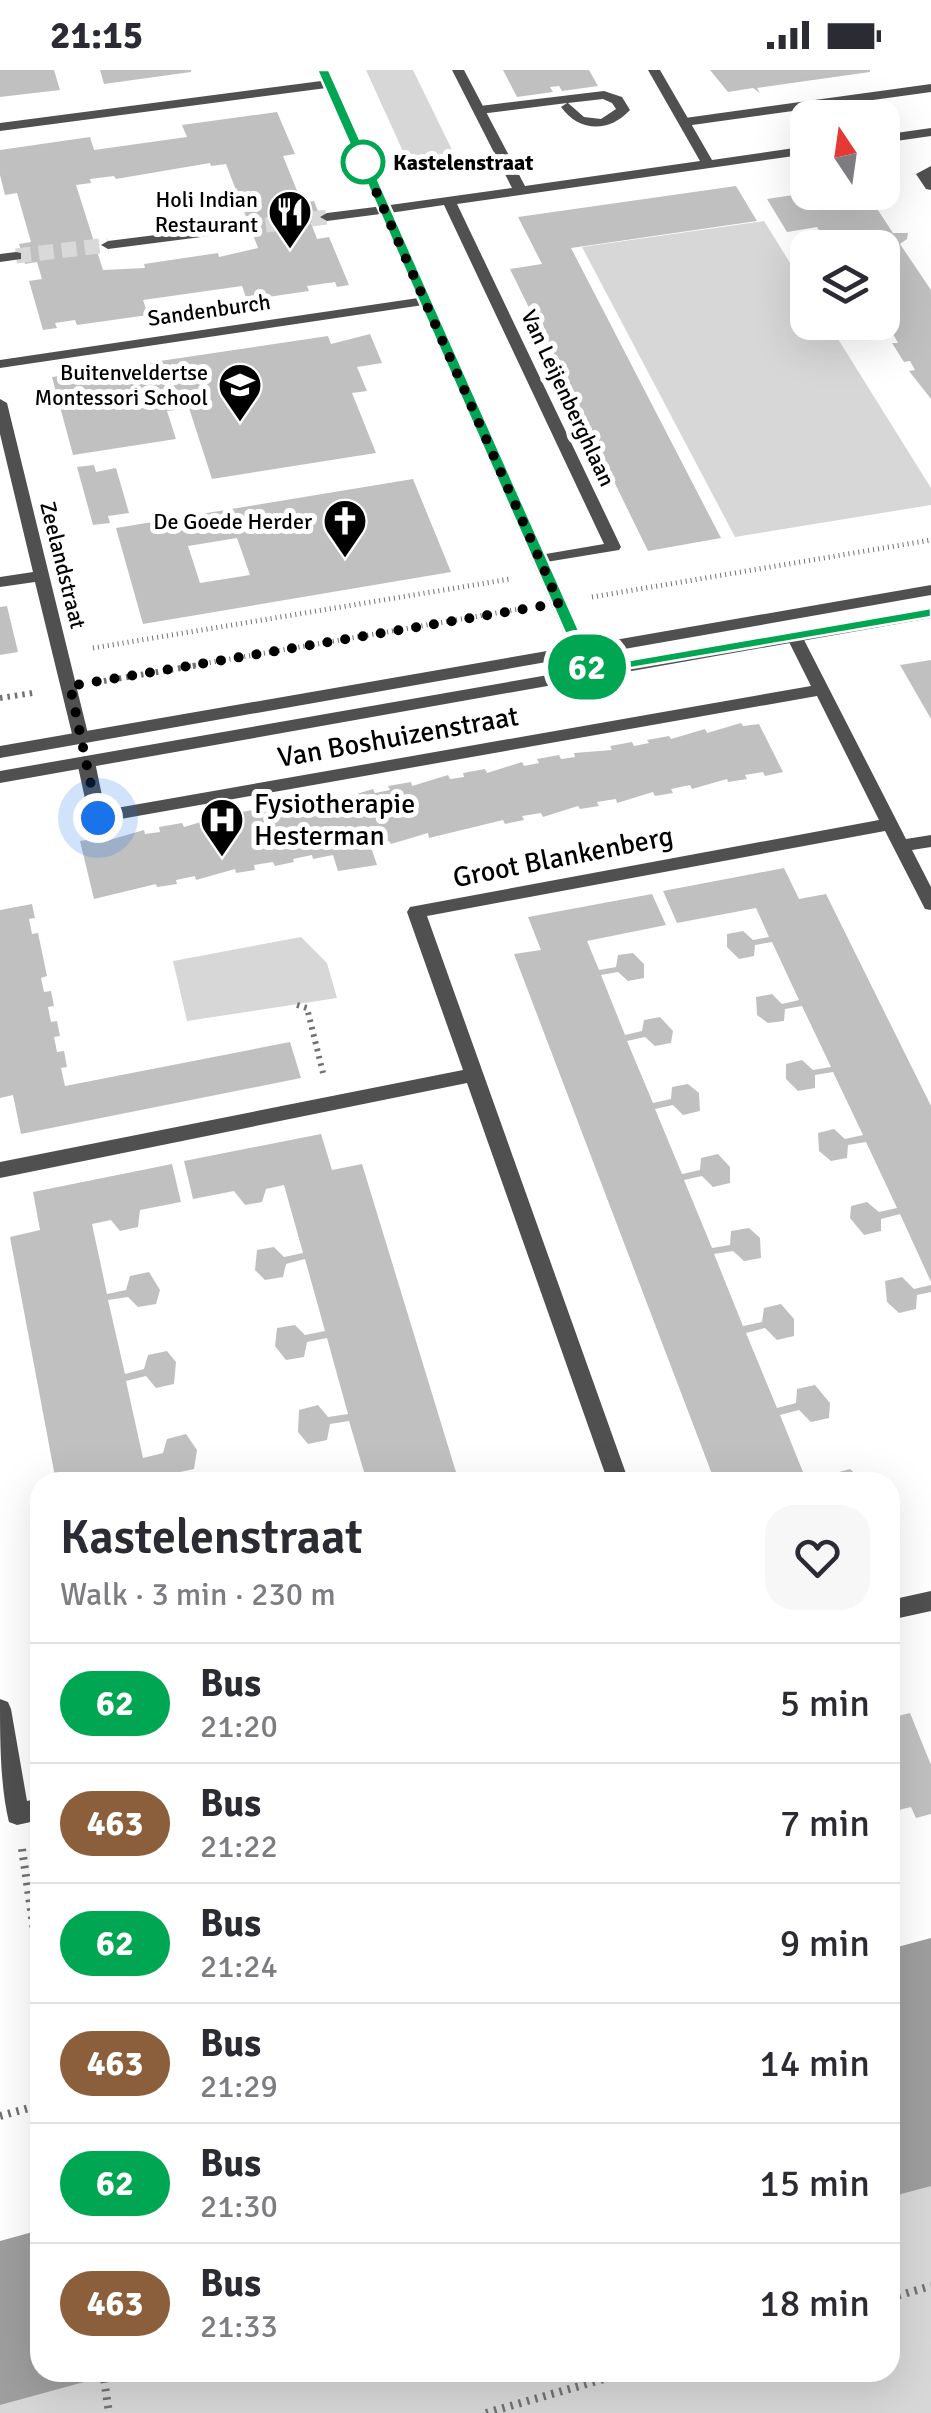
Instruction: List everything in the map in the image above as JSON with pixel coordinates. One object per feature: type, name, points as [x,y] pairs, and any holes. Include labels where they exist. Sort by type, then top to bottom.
[{"type":"street","points":[[458,70],[521,192]]},
{"type":"street","points":[[654,70],[708,164]]},
{"type":"street","points":[[0,127],[326,77],[590,672]]},
{"type":"street","points":[[685,122],[931,88]]},
{"type":"street","points":[[480,110],[604,96],[617,100],[623,110],[607,122],[590,124],[572,115],[568,108]]},
{"type":"street","points":[[900,136],[931,132]]},
{"type":"street","points":[[327,218],[790,153]]},
{"type":"street","points":[[931,170],[923,174],[931,186]]},
{"type":"street","name":"Van Leijenberghlaan","points":[[449,201],[614,547],[543,567]]},
{"type":"street","points":[[108,244],[243,228]]},
{"type":"street","name":"Sandenburch","points":[[0,364],[424,301]]},
{"type":"street","name":"Zeelandstraat","points":[[0,403],[80,738]]},
{"type":"street","points":[[0,582],[43,576]]},
{"type":"street","name":"Van Boshuizenstraat","points":[[0,752],[931,590]]},
{"type":"street","name":"Van Boshuizenstraat","points":[[0,777],[931,613]]},
{"type":"street","points":[[783,616],[931,904]]},
{"type":"street","name":"Van Boshuizenstraat","points":[[80,738],[98,818],[822,690]]},
{"type":"street","name":"Groot Blankenberg","points":[[615,1472],[416,912],[889,824]]},
{"type":"street","points":[[901,846],[931,841]]},
{"type":"street","points":[[0,1170],[476,1074]]},
{"type":"street","points":[[900,1608],[931,1601]]},
{"type":"street","points":[[0,1709],[28,1811]]},
{"type":"path","points":[[0,698],[931,540]]},
{"type":"path","points":[[62,653],[543,567]]},
{"type":"path","points":[[298,1005],[307,1008],[331,1103]]},
{"type":"path","points":[[28,1811],[30,1838]]},
{"type":"path","points":[[0,2116],[30,2108]]},
{"type":"path","points":[[900,2295],[931,2286]]},
{"type":"path","points":[[105,2382],[109,2413]]},
{"type":"path","points":[[486,2413],[593,2382]]},
{"type":"shaded area","points":[[366,70],[413,70],[458,162],[411,169]]},
{"type":"shaded area","points":[[764,221],[790,263],[790,340],[839,340],[931,488],[931,505],[735,537],[582,247]]},
{"type":"shaded area","points":[[301,937],[327,963],[337,998],[187,1021],[173,961]]},
{"type":"shaded area","points":[[931,1938],[931,2186],[900,2194],[900,1946]]},
{"type":"shaded area","points":[[931,2165],[931,2413],[0,2413],[0,2388],[30,2382],[900,2382],[900,2173]]},
{"type":"shaded area","points":[[30,2233],[30,2382],[84,2382],[0,2405],[0,2241]]},
{"type":"building","points":[[0,70],[54,70],[60,90],[0,97]]},
{"type":"building","points":[[100,70],[191,70],[191,72],[104,84]]},
{"type":"building","points":[[503,70],[589,70],[598,86],[562,91],[559,86],[550,87],[553,92],[517,97]]},
{"type":"building","points":[[710,70],[870,72],[757,88],[760,93],[753,88],[728,92]]},
{"type":"building","points":[[277,112],[295,154],[283,156],[302,203],[314,201],[322,221],[311,223],[317,239],[329,237],[349,285],[337,287],[335,282],[307,286],[309,291],[247,300],[242,286],[143,300],[148,315],[77,325],[75,320],[55,323],[57,328],[43,330],[29,281],[42,279],[37,262],[25,264],[19,244],[31,242],[17,193],[5,195],[0,150],[90,137],[94,150],[187,137],[182,125]],"holes":[[[210,163],[226,164],[258,248],[219,257],[218,253],[144,264],[145,268],[103,270],[76,185],[91,183],[90,179],[116,179]]]},
{"type":"building","points":[[736,186],[757,221],[571,248],[721,538],[648,551],[510,269],[542,264],[518,217]]},
{"type":"building","points":[[790,196],[790,210],[878,210],[891,230],[817,227],[787,232],[767,199]]},
{"type":"building","points":[[900,244],[931,290],[931,399],[909,371],[915,370],[910,361],[904,362],[892,343],[898,343]]},
{"type":"building","points":[[370,334],[382,363],[357,367],[367,391],[352,393],[376,453],[212,479],[189,408],[167,411],[176,439],[73,455],[52,377],[328,336],[331,344]]},
{"type":"building","points":[[94,465],[96,472],[116,468],[129,513],[108,516],[110,523],[93,525],[77,467]]},
{"type":"building","name":"De Goede Herder","points":[[413,479],[451,572],[143,624],[116,528]],"holes":[[[237,538],[250,575],[200,583],[188,546]]]},
{"type":"building","points":[[7,606],[18,652],[0,655],[0,607]]},
{"type":"building","points":[[931,660],[931,719],[900,665]]},
{"type":"building","points":[[741,723],[759,724],[783,772],[745,775],[747,779],[727,779],[692,789],[690,785],[671,789],[673,793],[655,796],[653,792],[617,803],[616,799],[597,802],[599,806],[578,806],[543,817],[541,813],[522,816],[524,820],[505,824],[503,820],[429,838],[428,833],[391,844],[370,844],[377,865],[338,871],[333,855],[313,859],[312,855],[275,866],[273,862],[254,865],[255,870],[236,873],[235,869],[196,880],[195,876],[176,880],[177,884],[156,884],[94,899],[80,841],[105,837],[106,841],[144,830],[145,834],[160,832],[159,827],[182,823],[184,827],[221,816],[222,820],[237,818],[236,813],[314,804],[313,800],[336,795],[337,800],[373,789],[375,793],[390,790],[388,786],[411,782],[412,786],[448,775],[450,779],[464,777],[463,773],[485,769],[487,773],[522,762],[524,766],[539,763],[537,759],[575,757],[574,753],[612,750],[610,746],[632,742],[634,746],[705,729],[707,733]]},
{"type":"building","points":[[784,868],[799,899],[826,894],[931,1106],[931,1282],[900,1214],[881,1219],[881,1231],[864,1235],[850,1218],[851,1206],[867,1202],[879,1212],[897,1208],[866,1142],[848,1145],[847,1158],[831,1161],[819,1151],[818,1133],[834,1129],[845,1139],[863,1135],[833,1072],[815,1075],[815,1088],[798,1091],[786,1079],[786,1064],[802,1060],[813,1070],[831,1067],[802,1006],[785,1009],[784,1021],[768,1023],[757,1015],[756,997],[772,994],[782,1004],[799,1000],[772,942],[755,945],[754,956],[739,959],[727,947],[727,934],[743,931],[753,940],[769,937],[756,908],[677,923],[663,891]]},
{"type":"building","points":[[652,894],[666,925],[587,941],[599,970],[616,967],[618,955],[633,953],[644,964],[644,978],[628,981],[618,972],[601,975],[625,1035],[642,1031],[644,1020],[660,1017],[673,1031],[671,1043],[655,1046],[645,1037],[627,1041],[653,1103],[671,1099],[672,1087],[688,1084],[699,1093],[700,1111],[683,1115],[673,1105],[655,1109],[682,1174],[700,1170],[701,1158],[718,1154],[730,1167],[730,1183],[713,1187],[702,1176],[684,1180],[712,1248],[730,1245],[731,1231],[749,1228],[760,1238],[761,1258],[744,1261],[733,1251],[714,1254],[743,1326],[762,1322],[764,1308],[781,1304],[794,1319],[794,1336],[777,1340],[765,1328],[746,1333],[777,1408],[796,1403],[797,1389],[815,1385],[830,1403],[829,1418],[811,1422],[799,1410],[780,1415],[803,1472],[711,1472],[514,954],[541,950],[528,917]]},
{"type":"building","points":[[32,904],[35,918],[29,919],[32,934],[38,933],[47,976],[41,978],[44,992],[51,991],[51,1022],[57,1021],[60,1036],[54,1037],[57,1052],[64,1051],[67,1067],[61,1068],[65,1086],[290,1042],[301,1078],[21,1134],[13,1095],[0,1098],[0,910]]},
{"type":"building","points":[[321,1134],[332,1170],[362,1164],[456,1472],[364,1472],[349,1421],[330,1424],[327,1440],[308,1444],[298,1432],[299,1410],[318,1405],[328,1417],[348,1414],[327,1338],[307,1342],[304,1357],[286,1360],[275,1346],[277,1328],[295,1325],[305,1335],[325,1331],[305,1259],[286,1264],[283,1277],[265,1280],[255,1270],[257,1250],[274,1247],[284,1257],[303,1253],[284,1185],[266,1189],[262,1202],[245,1205],[234,1191],[193,1199],[184,1161]]},
{"type":"building","points":[[172,1164],[181,1202],[140,1210],[138,1227],[120,1231],[111,1220],[92,1224],[107,1294],[126,1290],[130,1276],[149,1272],[160,1290],[156,1304],[138,1307],[128,1297],[108,1300],[125,1374],[144,1369],[148,1355],[167,1351],[176,1362],[174,1384],[156,1388],[146,1376],[126,1381],[143,1458],[163,1453],[167,1439],[186,1434],[197,1450],[194,1469],[54,1472],[10,1237],[40,1230],[33,1192]]},
{"type":"building","points":[[902,1277],[914,1289],[931,1285],[931,1292],[917,1295],[916,1309],[899,1313],[887,1302],[885,1281]]},
{"type":"building","points":[[910,1713],[931,1765],[931,1814],[916,1818],[911,1807],[900,1810],[900,1716]]},
{"type":"tunnel","points":[[243,228],[327,217]]},
{"type":"tunnel","points":[[16,256],[108,245]]},
{"type":"bus line","name":"62","points":[[323,70],[590,672],[931,613]]},
{"type":"place","name":"Kastelenstraat","points":[[363,162]]},
{"type":"place","name":"Holi Indian Restaurant","points":[[290,250]]},
{"type":"place","name":"Buitenveldertse Montessori School","points":[[240,423]]},
{"type":"place","name":"De Goede Herder","points":[[345,559]]},
{"type":"place","name":"Fysiotherapie Hesterman","points":[[222,858]]},
{"type":"route","points":[[98,818],[70,686],[559,603],[363,162]]}]
